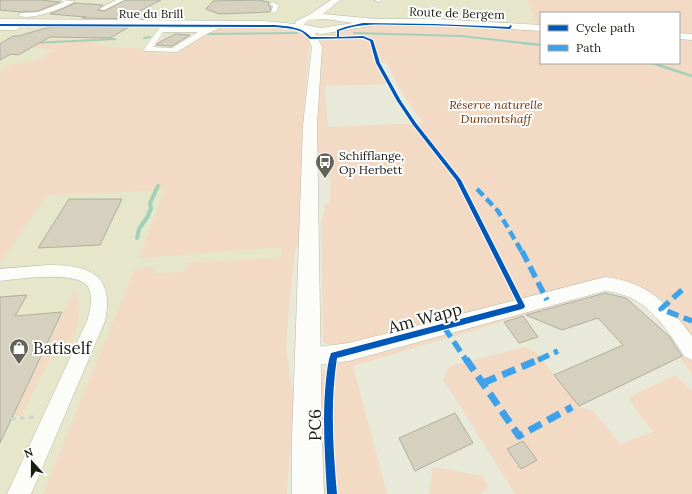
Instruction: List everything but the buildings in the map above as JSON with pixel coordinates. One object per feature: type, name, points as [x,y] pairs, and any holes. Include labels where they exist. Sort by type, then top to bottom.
[{"type":"main road","points":[[306,23],[336,0]]},
{"type":"main road","points":[[326,7],[336,21]]},
{"type":"main road","name":"Rue du Brill","points":[[0,19],[266,21],[306,23]]},
{"type":"main road","name":"Route de Bergem","points":[[336,21],[376,22],[436,20],[540,28]]},
{"type":"main road","points":[[306,23],[336,21]]},
{"type":"main road","points":[[308,494],[310,125],[317,47],[336,21]]},
{"type":"main road","name":"Rue du Brill","points":[[0,22],[163,27],[225,24],[287,25],[306,23]]},
{"type":"main road","points":[[306,23],[328,30]]},
{"type":"main road","points":[[306,23],[317,47]]},
{"type":"main road","points":[[680,36],[692,37]]},
{"type":"main road","points":[[304,494],[308,440]]},
{"type":"street","points":[[102,9],[121,0]]},
{"type":"street","points":[[21,15],[39,14],[64,2],[77,3],[38,20]]},
{"type":"street","points":[[272,4],[276,5],[274,12]]},
{"type":"street","points":[[209,30],[163,27],[148,49],[174,50],[209,30],[225,24]]},
{"type":"street","points":[[0,28],[16,28]]},
{"type":"street","points":[[0,275],[61,271],[78,274],[92,280],[98,291],[100,305],[96,321],[19,494]]},
{"type":"street","name":"Am Wapp","points":[[309,357],[349,352],[605,284],[618,284],[648,298],[661,309],[692,351]]},
{"type":"shaded area","points":[[0,0],[528,0],[536,20],[532,20],[536,22],[537,27],[317,47],[313,38],[264,26],[265,20],[177,20],[174,25],[223,26],[166,55],[131,48],[108,47],[93,43],[114,41],[100,38],[0,44]]},
{"type":"shaded area","points":[[12,46],[58,48],[37,60],[12,65],[0,71],[0,49]]},
{"type":"shaded area","points":[[288,164],[282,258],[187,263],[183,272],[152,273],[154,267],[134,270],[43,494],[0,494],[0,180]]},
{"type":"green space","name":"Réserve naturelle Dumontshaff","points":[[528,0],[692,0],[692,335],[689,336],[692,345],[692,374],[680,357],[687,353],[652,308],[616,288],[353,366],[387,494],[322,494],[320,380],[324,371],[349,352],[323,342],[321,227],[325,204],[330,204],[330,177],[323,176],[310,144],[317,47],[328,35],[335,31],[351,27],[375,24],[537,27],[536,22],[531,20],[535,20]],"holes":[[[386,62],[404,96],[424,123],[328,127],[325,86],[390,84],[378,63]]]},
{"type":"green space","points":[[258,25],[283,27],[295,29],[304,33],[310,38],[304,107],[300,238],[295,251],[286,348],[294,400],[287,494],[43,494],[134,270],[154,266],[153,273],[183,272],[187,263],[281,258],[281,247],[139,258],[165,190],[47,195],[0,263],[0,71],[12,65],[37,60],[57,49],[12,46],[0,49],[0,42],[117,37],[114,41],[94,43],[108,47],[131,48],[166,55],[209,32],[226,26]]},
{"type":"green space","points":[[74,291],[80,310],[78,324],[72,344],[57,345],[22,415],[14,415]]},
{"type":"green space","points":[[525,347],[536,352],[579,406],[594,412],[620,444],[653,432],[634,407],[629,397],[675,375],[692,391],[692,494],[515,494],[443,379],[450,366]]},
{"type":"green space","points":[[433,467],[483,476],[488,486],[481,494],[429,494]]},
{"type":"waterway","points":[[207,34],[297,33]]},
{"type":"waterway","points":[[354,33],[461,36],[525,43]]},
{"type":"waterway","points":[[144,38],[150,37]]},
{"type":"waterway","points":[[36,43],[34,43],[115,39]]},
{"type":"waterway","points":[[525,43],[540,45]]},
{"type":"waterway","points":[[525,43],[531,44]]},
{"type":"waterway","points":[[655,64],[692,76]]},
{"type":"waterway","points":[[137,238],[139,229],[148,216],[151,208],[150,203],[158,186]]},
{"type":"marked path","points":[[477,189],[488,199],[507,225],[525,256],[547,300]]},
{"type":"marked path","points":[[682,290],[661,309],[692,321]]},
{"type":"marked path","points":[[444,327],[519,436],[572,407]]},
{"type":"marked path","points":[[483,383],[558,351]]},
{"type":"cycle path","points":[[338,38],[338,31],[354,25],[363,24],[434,24],[510,28],[511,26]]},
{"type":"cycle path","name":"PC6","points":[[0,25],[275,26],[289,27],[299,30],[307,34],[310,38],[363,37],[371,40],[378,63],[399,101],[414,124],[458,180],[522,306],[334,355],[329,390],[329,441],[332,494]]},
{"type":"place","name":"Schifflange, Op Herbett","points":[[325,179]]},
{"type":"place","name":"Batiself","points":[[19,365]]}]
